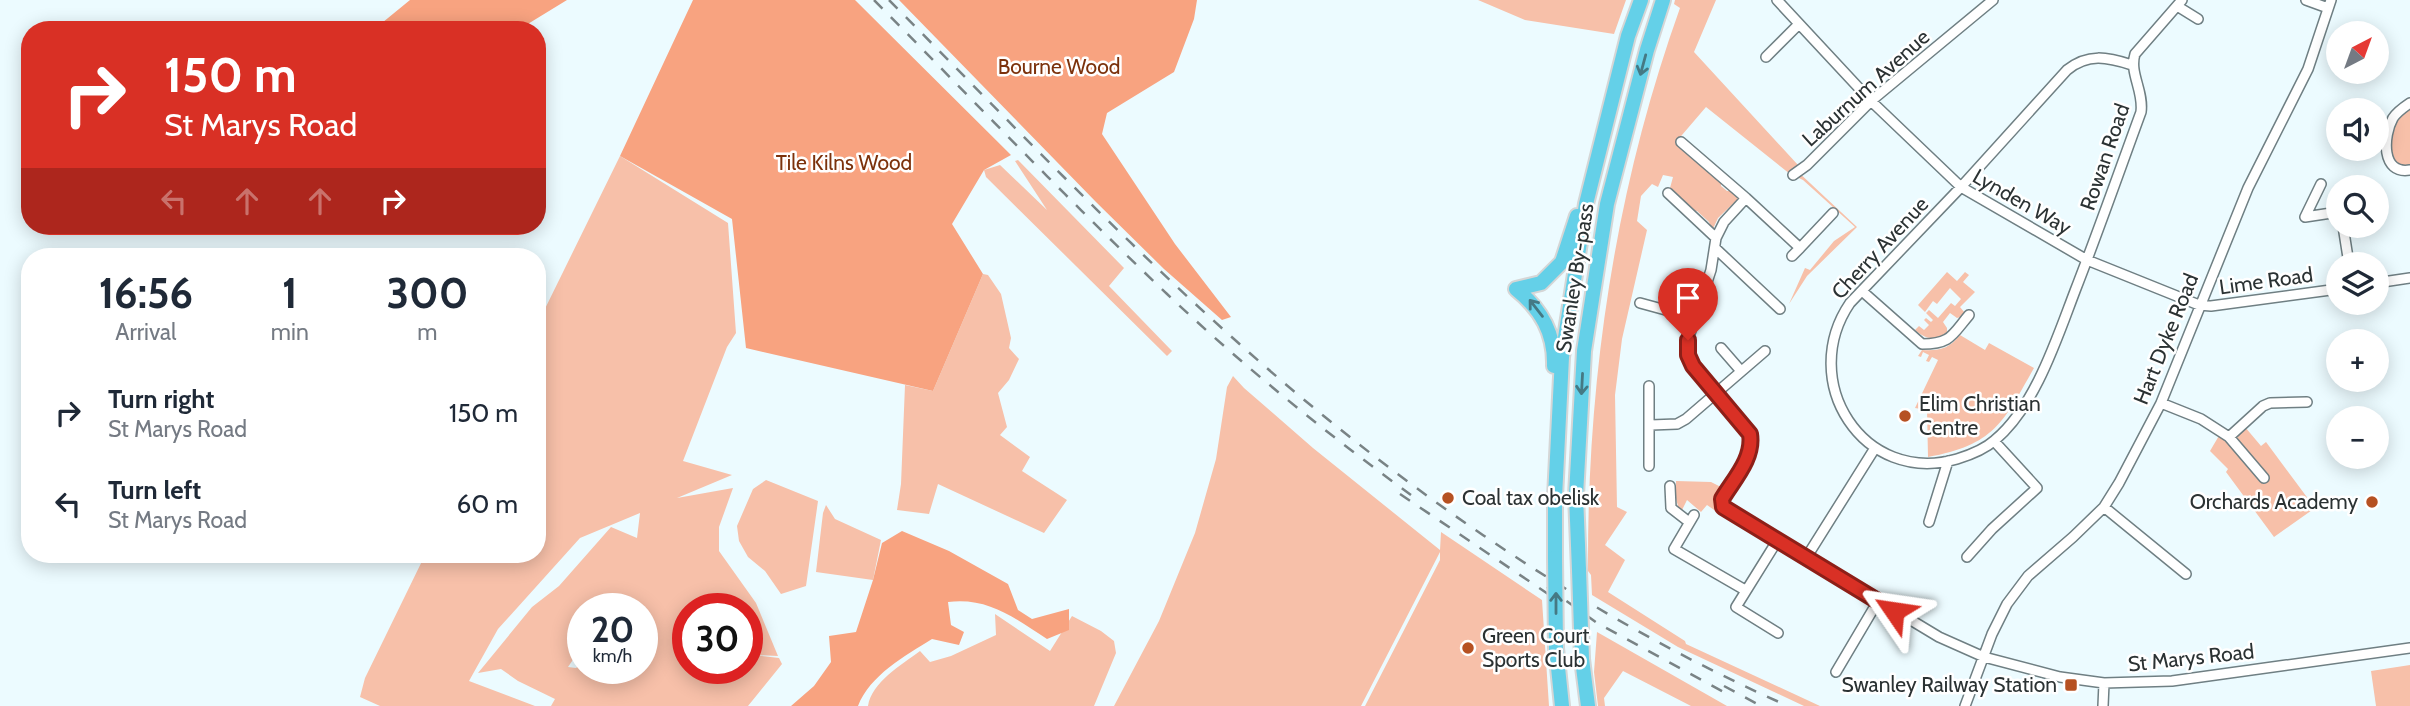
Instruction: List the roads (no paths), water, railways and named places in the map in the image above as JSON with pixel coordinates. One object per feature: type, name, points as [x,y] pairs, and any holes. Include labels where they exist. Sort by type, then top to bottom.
[{"type":"highway","name":"Swanley By-pass","points":[[1555,551],[1562,356],[1586,204],[1628,36],[1641,0]]},
{"type":"highway","name":"Swanley By-pass","points":[[1588,706],[1582,659],[1576,495],[1584,351],[1607,204],[1647,50],[1663,0]]},
{"type":"highway","points":[[1562,706],[1556,648],[1555,551],[1548,514],[1554,352],[1542,313],[1516,289],[1541,283],[1562,262],[1608,119]]},
{"type":"street","name":"Lynden Way","points":[[1777,0],[1871,101],[1961,187],[2087,260],[2199,305]]},
{"type":"street","name":"Laburnum Avenue","points":[[1793,174],[1807,165],[1871,101],[1993,0]]},
{"type":"street","points":[[2306,0],[2330,4]]},
{"type":"street","points":[[1961,187],[2077,62],[2096,56],[2132,65],[2136,54],[2180,3],[2199,19]]},
{"type":"street","name":"Hart Dyke Road","points":[[1965,706],[2001,615],[2015,592],[2028,576],[2087,525],[2104,507],[2119,483],[2161,402],[2248,188],[2308,69],[2330,4]]},
{"type":"street","points":[[1766,57],[1798,24]]},
{"type":"street","name":"Rowan Road","points":[[2087,260],[2141,112],[2143,100],[2132,65]]},
{"type":"street","points":[[2410,103],[2394,116],[2390,124],[2386,156],[2391,165],[2410,170]]},
{"type":"street","points":[[1681,142],[1800,248]]},
{"type":"street","points":[[2321,184],[2305,217],[2326,214]]},
{"type":"street","name":"Cherry Avenue","points":[[1961,187],[1850,303],[1836,327],[1830,366],[1834,389],[1853,426],[1875,448],[1914,463],[1948,461],[1973,453],[1994,441],[2009,425],[2054,351],[2087,260]]},
{"type":"street","points":[[1668,194],[1780,309]]},
{"type":"street","name":"St Marys Road","points":[[1746,198],[1724,222],[1688,340],[1688,355],[1747,428],[1752,445],[1722,499],[1723,507],[1939,638],[1984,657],[2047,675],[2104,682],[2172,681],[2410,648]]},
{"type":"street","points":[[1792,256],[1833,213]]},
{"type":"street","points":[[2389,281],[2410,278]]},
{"type":"street","points":[[1862,291],[1922,345],[1939,344],[1950,338],[1969,315]]},
{"type":"street","name":"Lime Road","points":[[2199,305],[2211,306],[2326,291]]},
{"type":"street","points":[[1640,303],[1695,318]]},
{"type":"street","points":[[1721,348],[1741,371]]},
{"type":"street","points":[[1651,425],[1677,424],[1686,419],[1765,351]]},
{"type":"street","points":[[1649,386],[1649,466]]},
{"type":"street","points":[[2161,402],[2201,419],[2229,437],[2264,478]]},
{"type":"street","points":[[2229,437],[2263,406],[2270,403],[2307,402]]},
{"type":"street","points":[[1967,556],[2037,488],[1994,441]]},
{"type":"street","points":[[1806,558],[1875,448]]},
{"type":"street","points":[[1929,522],[1948,461]]},
{"type":"street","points":[[1670,486],[1671,508],[1691,518],[1674,549],[1745,590]]},
{"type":"street","points":[[2104,507],[2186,574]]},
{"type":"street","points":[[1777,541],[1737,607],[1778,633]]},
{"type":"street","points":[[1836,672],[1878,601]]},
{"type":"street","points":[[2103,706],[2104,682]]},
{"type":"railway","points":[[874,0],[1092,221],[1195,320],[1286,398],[1411,495]]},
{"type":"railway","points":[[889,0],[1153,264],[1244,348],[1369,452],[1502,548],[1571,592],[1714,671],[1788,706]]},
{"type":"railway","points":[[1400,494],[1554,598]]},
{"type":"railway","points":[[1547,587],[1597,623],[1731,696]]},
{"type":"railway","points":[[1724,686],[1761,706]]},
{"type":"place","name":"Elim Christian Centre","points":[[1905,416]]},
{"type":"place","name":"Coal tax obelisk","points":[[1448,498]]},
{"type":"place","name":"Orchards Academy","points":[[2372,502]]},
{"type":"place","name":"Green Court Sports Club","points":[[1468,648]]},
{"type":"place","name":"Swanley Railway Station","points":[[2071,685]]},
{"type":"park label","name":"Bourne Wood","points":[[1059,67]]},
{"type":"park label","name":"Tile Kilns Wood","points":[[844,163]]}]
